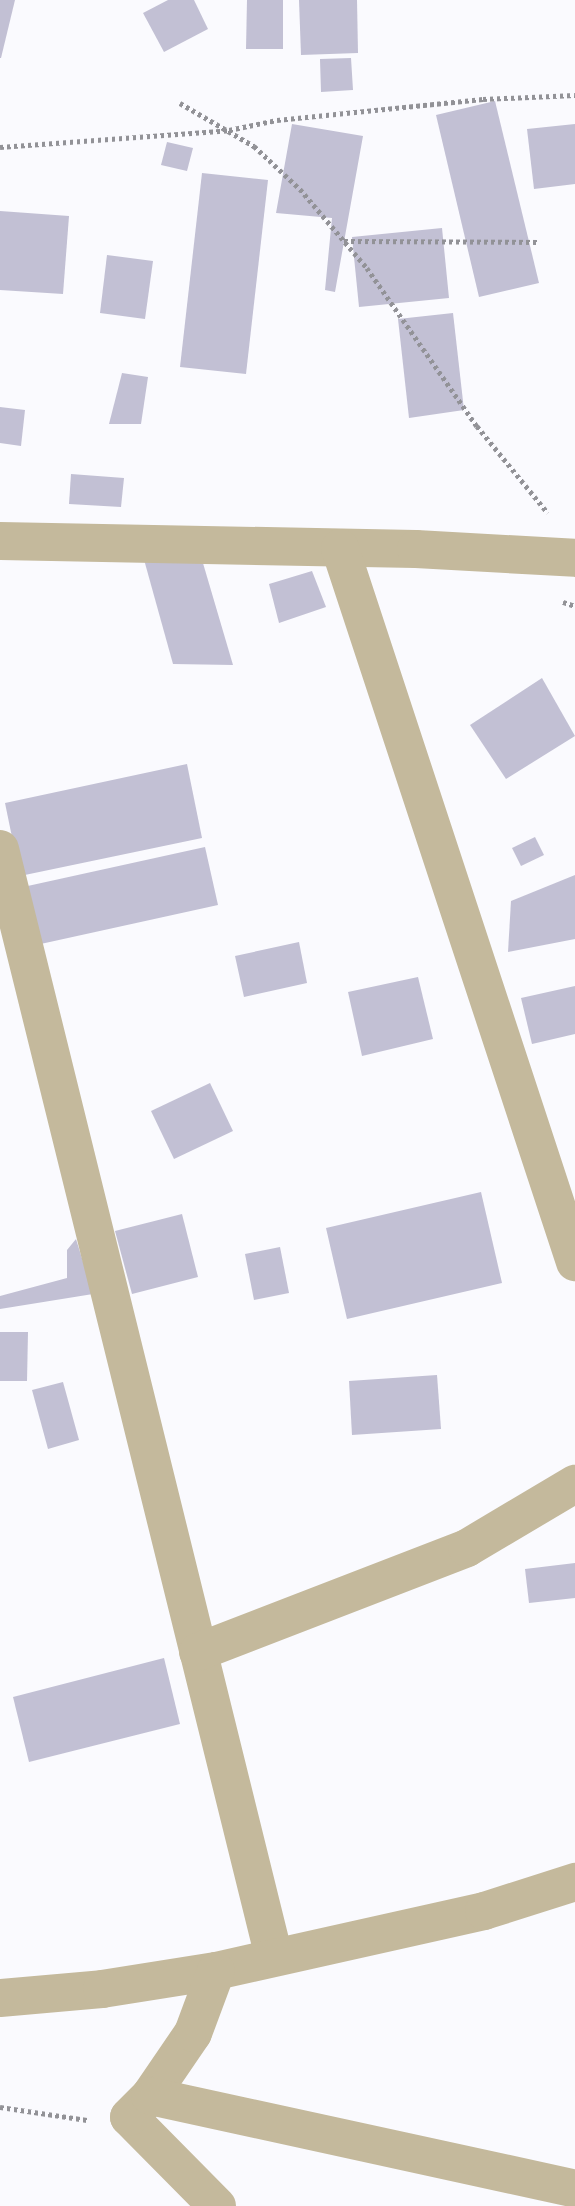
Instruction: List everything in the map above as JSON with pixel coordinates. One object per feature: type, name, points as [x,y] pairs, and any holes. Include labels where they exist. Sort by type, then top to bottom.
[{"type":"street","points":[[0,541],[505,551],[575,558]]},
{"type":"street","points":[[340,548],[575,1262]]},
{"type":"street","points":[[0,849],[274,1957]]},
{"type":"street","points":[[198,1652],[467,1548],[575,1484]]},
{"type":"street","points":[[0,1998],[102,1989],[216,1971],[484,1911],[575,1882]]},
{"type":"street","points":[[140,2106],[193,2033],[216,1971]]},
{"type":"street","points":[[140,2106],[575,2189]]},
{"type":"street","points":[[140,2106],[217,2206]]},
{"type":"path","points":[[0,147],[229,130],[277,120],[483,99],[575,95]]},
{"type":"path","points":[[180,103],[229,130],[300,189],[343,241],[477,426],[552,519]]},
{"type":"path","points":[[343,241],[539,242]]},
{"type":"path","points":[[0,2107],[108,2123],[140,2106]]},
{"type":"building","points":[[0,0],[15,0],[1,58],[0,58]]},
{"type":"building","points":[[168,0],[194,0],[208,29],[164,52],[143,13]]},
{"type":"building","points":[[247,0],[283,0],[283,49],[246,49]]},
{"type":"building","points":[[299,0],[357,0],[358,53],[301,55]]},
{"type":"building","points":[[351,58],[353,90],[321,92],[320,59]]},
{"type":"building","points":[[495,101],[539,283],[479,297],[436,115]]},
{"type":"building","points":[[292,124],[363,136],[335,292],[325,290],[332,218],[276,213]]},
{"type":"building","points":[[575,124],[575,184],[534,189],[527,129]]},
{"type":"building","points":[[167,142],[193,148],[187,171],[161,165]]},
{"type":"building","points":[[202,173],[268,180],[246,374],[180,367]]},
{"type":"building","points":[[0,211],[69,216],[63,294],[0,290]]},
{"type":"building","points":[[442,228],[449,298],[359,307],[352,237]]},
{"type":"building","points":[[107,255],[153,261],[145,319],[100,313]]},
{"type":"building","points":[[453,313],[464,410],[409,418],[398,319]]},
{"type":"building","points":[[122,373],[148,377],[141,424],[109,424]]},
{"type":"building","points":[[0,407],[25,410],[21,446],[0,443]]},
{"type":"building","points":[[71,474],[124,478],[121,507],[69,504]]},
{"type":"building","points":[[200,553],[233,665],[173,664],[143,556]]},
{"type":"building","points":[[312,571],[326,607],[279,623],[269,584]]},
{"type":"building","points":[[542,678],[575,736],[506,779],[470,725]]},
{"type":"building","points":[[187,764],[202,838],[20,876],[5,803]]},
{"type":"building","points":[[535,837],[544,855],[521,866],[512,848]]},
{"type":"building","points":[[205,847],[218,905],[27,947],[14,889]]},
{"type":"building","points":[[575,875],[575,939],[508,952],[511,901]]},
{"type":"building","points":[[299,942],[307,983],[244,997],[235,956]]},
{"type":"building","points":[[418,977],[433,1039],[362,1056],[348,992]]},
{"type":"building","points":[[575,986],[575,1034],[532,1044],[521,998]]},
{"type":"building","points":[[210,1083],[233,1131],[174,1159],[151,1111]]},
{"type":"building","points":[[481,1192],[502,1283],[347,1319],[326,1228]]},
{"type":"building","points":[[182,1214],[198,1277],[132,1294],[115,1231]]},
{"type":"building","points":[[76,1239],[93,1294],[0,1309],[0,1296],[67,1278],[67,1250]]},
{"type":"building","points":[[280,1247],[289,1293],[254,1300],[245,1254]]},
{"type":"building","points":[[0,1332],[28,1332],[27,1381],[0,1381]]},
{"type":"building","points":[[437,1375],[441,1429],[352,1435],[349,1381]]},
{"type":"building","points":[[63,1382],[79,1440],[48,1449],[32,1390]]},
{"type":"building","points":[[575,1563],[575,1598],[529,1603],[525,1569]]},
{"type":"building","points":[[164,1658],[180,1724],[29,1762],[13,1697]]}]
